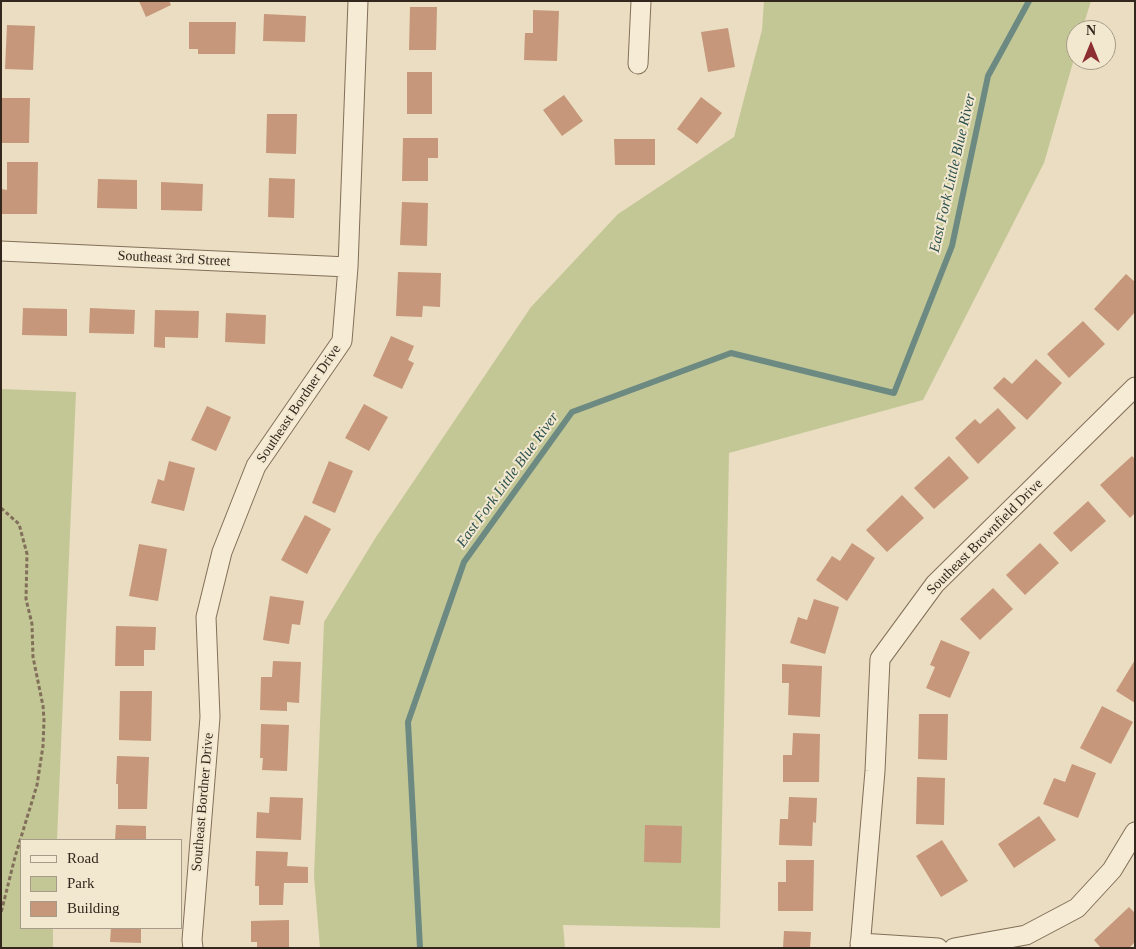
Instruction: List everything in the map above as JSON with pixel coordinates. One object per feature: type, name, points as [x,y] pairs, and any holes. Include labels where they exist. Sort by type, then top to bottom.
[{"type":"street","name":"Southeast Bordner Drive","points":[[193,948],[192,940],[210,717],[206,617],[222,552],[256,466],[342,341],[348,267],[358,1]]},
{"type":"street","points":[[638,64],[641,1]]},
{"type":"street","name":"Southeast 3rd Street","points":[[1,251],[348,267]]},
{"type":"street","name":"Southeast Brownfield Drive","points":[[860,945],[875,771],[880,659],[935,584],[1135,387]]},
{"type":"street","points":[[954,948],[1026,935],[1077,908],[1112,870],[1135,832]]},
{"type":"street","points":[[860,945],[938,948]]},
{"type":"path","points":[[1,508],[19,524],[27,554],[26,599],[32,624],[33,657],[44,720],[38,786],[22,839]]},
{"type":"path","points":[[1,913],[20,844]]},
{"type":"green space","points":[[764,1],[1091,1],[1085,20],[1066,20],[1066,70],[1071,70],[1044,163],[923,400],[729,453],[720,928],[563,925],[565,948],[320,948],[314,876],[324,622],[376,537],[531,307],[618,214],[734,137],[762,30]]},
{"type":"green space","points":[[1,389],[76,392],[57,839],[20,839],[20,929],[53,929],[53,948],[1,948]]},
{"type":"building","points":[[139,1],[169,1],[171,5],[146,17]]},
{"type":"building","points":[[410,7],[437,7],[436,50],[409,50]]},
{"type":"building","points":[[533,10],[559,11],[557,61],[524,60],[525,33],[533,33]]},
{"type":"building","points":[[264,14],[306,16],[305,42],[263,41]]},
{"type":"building","points":[[189,22],[236,22],[235,54],[198,54],[198,49],[189,49]]},
{"type":"building","points":[[7,25],[35,26],[33,70],[5,69]]},
{"type":"building","points":[[728,28],[735,67],[708,72],[701,32]]},
{"type":"building","points":[[407,72],[432,72],[432,114],[407,114]]},
{"type":"building","points":[[564,95],[583,121],[562,136],[543,110]]},
{"type":"building","points":[[701,97],[722,113],[697,144],[677,129]]},
{"type":"building","points":[[2,98],[30,98],[29,143],[1,143]]},
{"type":"building","points":[[267,114],[297,114],[296,154],[266,153]]},
{"type":"building","points":[[403,138],[438,138],[438,158],[428,158],[428,181],[402,181]]},
{"type":"building","points":[[614,139],[655,139],[655,165],[615,165]]},
{"type":"building","points":[[7,162],[38,162],[37,214],[1,214],[1,189],[7,190]]},
{"type":"building","points":[[269,178],[295,179],[294,218],[268,217]]},
{"type":"building","points":[[98,179],[137,180],[137,209],[97,208]]},
{"type":"building","points":[[161,182],[203,184],[202,211],[161,210]]},
{"type":"building","points":[[402,202],[428,203],[427,246],[400,245]]},
{"type":"building","points":[[398,272],[441,273],[440,307],[423,306],[422,317],[396,316]]},
{"type":"building","points":[[1126,274],[1135,282],[1135,312],[1118,331],[1094,309]]},
{"type":"building","points":[[23,308],[67,309],[67,336],[22,335]]},
{"type":"building","points":[[90,308],[135,310],[134,334],[89,333]]},
{"type":"building","points":[[155,310],[199,311],[198,338],[165,337],[165,348],[154,347]]},
{"type":"building","points":[[226,313],[266,315],[265,344],[225,342]]},
{"type":"building","points":[[1083,321],[1105,344],[1069,378],[1047,354]]},
{"type":"building","points":[[391,336],[414,346],[408,360],[414,363],[402,389],[373,376]]},
{"type":"building","points":[[1036,359],[1062,383],[1027,420],[993,388],[1004,377],[1012,384]]},
{"type":"building","points":[[364,404],[388,417],[369,451],[345,438]]},
{"type":"building","points":[[207,406],[231,417],[216,451],[191,440]]},
{"type":"building","points":[[998,408],[1016,428],[978,464],[955,438],[975,419],[980,424]]},
{"type":"building","points":[[949,456],[969,478],[934,509],[914,488]]},
{"type":"building","points":[[1132,456],[1135,459],[1135,513],[1130,518],[1100,485]]},
{"type":"building","points":[[169,461],[195,468],[184,511],[151,503],[158,479],[164,481]]},
{"type":"building","points":[[329,461],[353,471],[335,513],[312,503]]},
{"type":"building","points":[[902,495],[924,518],[887,552],[866,530]]},
{"type":"building","points":[[1088,501],[1106,521],[1071,552],[1053,533]]},
{"type":"building","points":[[305,515],[331,529],[307,574],[281,560]]},
{"type":"building","points":[[852,543],[875,558],[847,601],[816,580],[832,556],[840,561]]},
{"type":"building","points":[[1040,543],[1059,563],[1025,595],[1006,575]]},
{"type":"building","points":[[139,544],[167,549],[158,601],[129,596]]},
{"type":"building","points":[[993,588],[1013,609],[980,640],[960,619]]},
{"type":"building","points":[[270,596],[304,601],[300,625],[292,624],[289,644],[263,640]]},
{"type":"building","points":[[814,599],[839,607],[825,654],[790,643],[798,617],[807,620]]},
{"type":"building","points":[[116,626],[156,627],[155,650],[144,650],[144,666],[115,666]]},
{"type":"building","points":[[941,640],[970,652],[950,698],[926,688],[935,667],[930,665]]},
{"type":"building","points":[[1135,660],[1135,703],[1116,691]]},
{"type":"building","points":[[273,661],[301,662],[299,703],[287,702],[287,711],[260,710],[261,677],[272,677]]},
{"type":"building","points":[[782,664],[822,666],[820,717],[788,715],[789,683],[782,683]]},
{"type":"building","points":[[120,691],[152,691],[151,741],[119,740]]},
{"type":"building","points":[[1102,706],[1133,722],[1111,764],[1080,748]]},
{"type":"building","points":[[919,714],[948,714],[947,760],[918,759]]},
{"type":"building","points":[[261,724],[289,725],[287,771],[262,770],[263,758],[260,758]]},
{"type":"building","points":[[793,733],[820,734],[819,782],[783,782],[783,755],[792,755]]},
{"type":"building","points":[[117,756],[149,757],[147,809],[118,809],[118,784],[116,784]]},
{"type":"building","points":[[1072,764],[1096,773],[1078,818],[1043,804],[1054,778],[1065,782]]},
{"type":"building","points":[[917,777],[945,778],[944,825],[916,824]]},
{"type":"building","points":[[270,797],[303,798],[301,840],[256,838],[257,812],[269,813]]},
{"type":"building","points":[[789,797],[817,798],[816,823],[813,822],[812,846],[779,845],[780,819],[788,819]]},
{"type":"building","points":[[1039,816],[1056,840],[1014,868],[998,844]]},
{"type":"building","points":[[116,825],[146,826],[146,839],[115,839]]},
{"type":"building","points":[[645,825],[682,826],[681,863],[644,862]]},
{"type":"building","points":[[942,840],[968,881],[941,897],[916,856]]},
{"type":"building","points":[[256,851],[288,852],[287,866],[308,867],[308,883],[284,883],[283,905],[259,905],[259,886],[255,886]]},
{"type":"building","points":[[786,860],[814,860],[813,911],[778,911],[778,882],[786,882]]},
{"type":"building","points":[[1129,907],[1135,913],[1135,942],[1129,948],[1101,948],[1094,940]]},
{"type":"building","points":[[289,920],[289,948],[257,948],[257,942],[251,942],[251,921]]},
{"type":"building","points":[[111,929],[141,929],[141,943],[110,942]]},
{"type":"building","points":[[784,931],[811,932],[810,948],[783,948]]},
{"type":"waterway","name":"East Fork Little Blue River","points":[[420,948],[408,722],[464,562],[572,412],[731,353],[894,393],[952,246],[988,76],[1029,1]]}]
